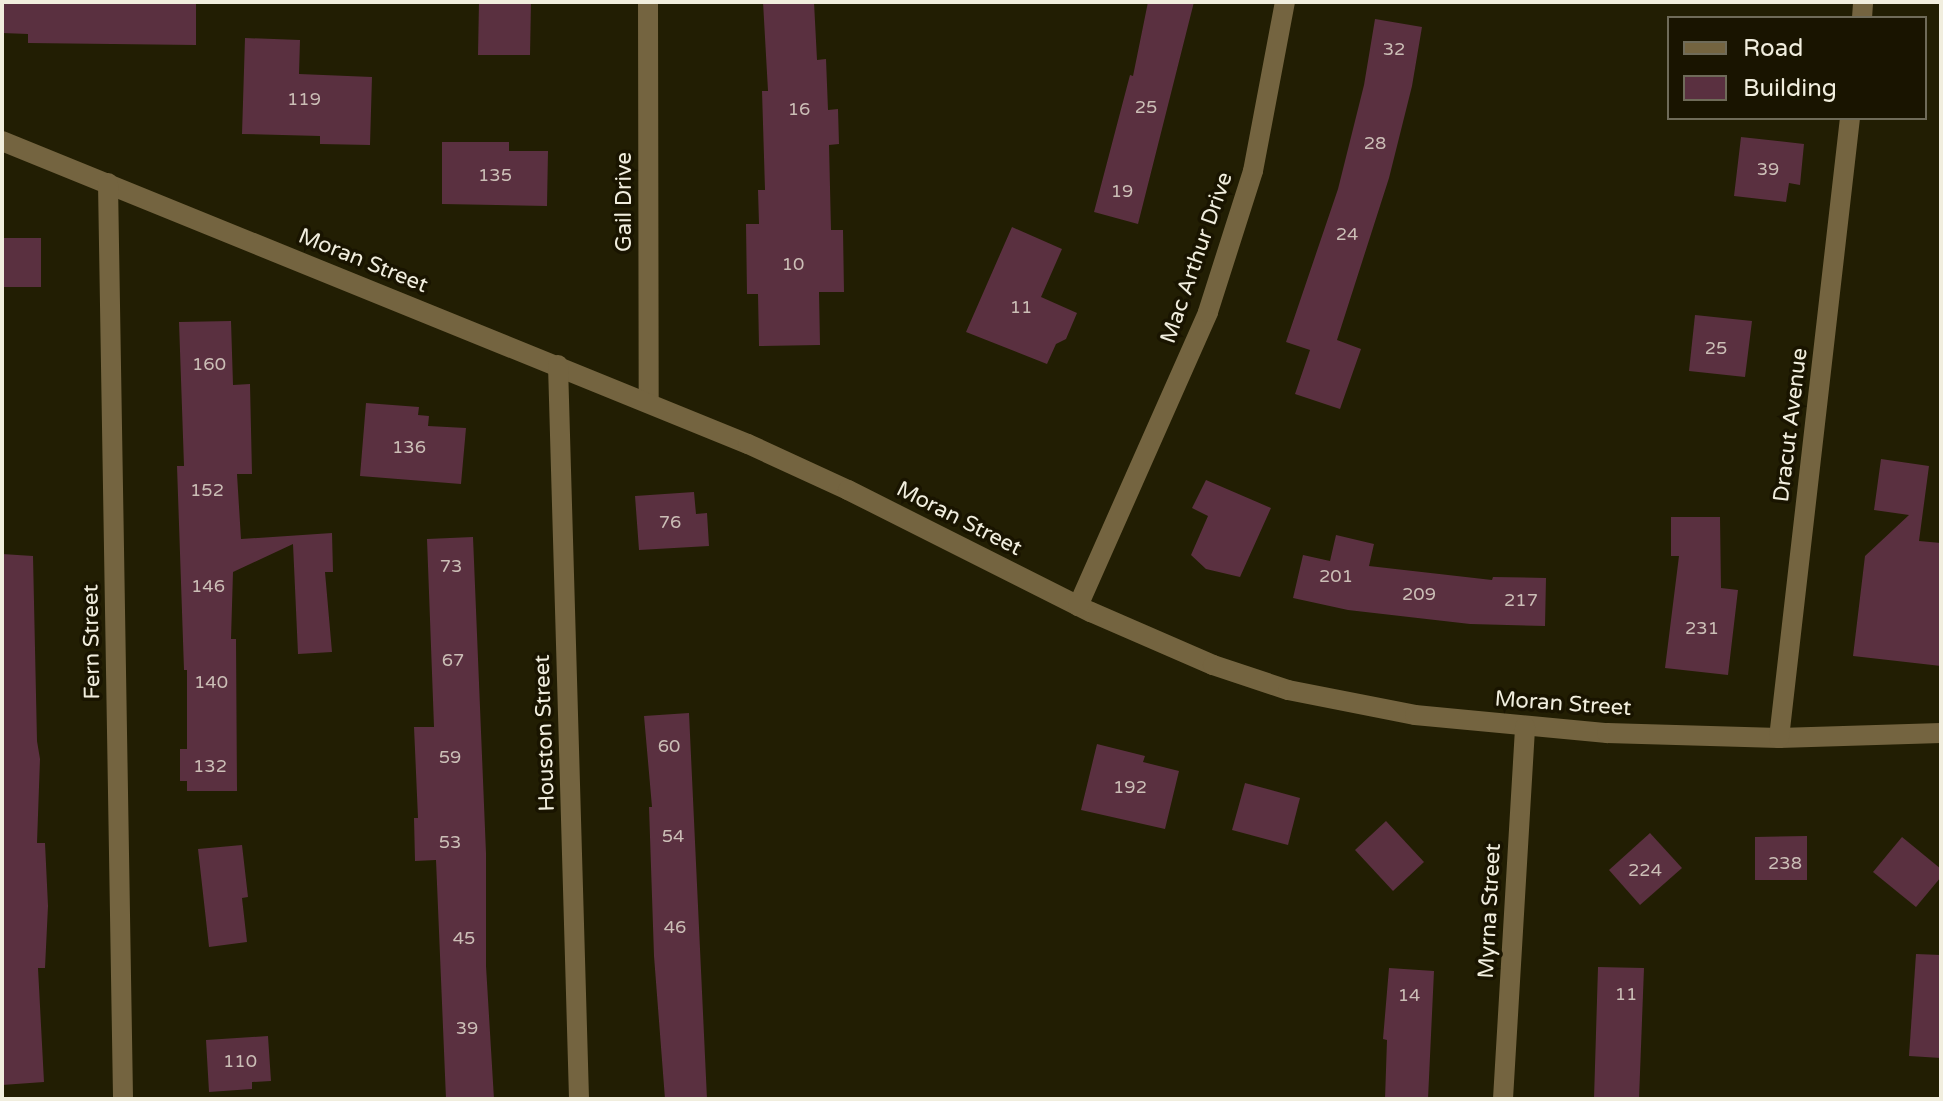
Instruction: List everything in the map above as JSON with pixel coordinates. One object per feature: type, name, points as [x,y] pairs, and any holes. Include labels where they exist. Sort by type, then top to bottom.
[{"type":"street","name":"Gail Drive","points":[[648,2],[649,402]]},
{"type":"street","name":"Mac Arthur Drive","points":[[1078,606],[1208,312],[1253,171],[1285,2]]},
{"type":"street","name":"Dracut Avenue","points":[[1779,738],[1850,120]]},
{"type":"street","name":"Moran Street","points":[[2,141],[649,402],[848,490],[1078,606],[1202,661],[1288,690],[1367,708],[1525,727],[1779,738],[1941,733]]},
{"type":"street","name":"Fern Street","points":[[108,183],[123,1099]]},
{"type":"street","name":"Houston Street","points":[[558,365],[579,1099]]},
{"type":"street","name":"Myrna Street","points":[[1503,1099],[1525,727]]},
{"type":"building","points":[[2,2],[196,2],[196,45],[28,43],[28,34],[2,33]]},
{"type":"building","points":[[479,2],[531,2],[530,55],[478,55]]},
{"type":"building","points":[[763,2],[814,2],[817,60],[826,59],[828,110],[838,109],[839,144],[829,145],[831,230],[843,230],[844,292],[819,292],[820,345],[759,346],[758,294],[747,294],[746,224],[759,224],[758,190],[765,190],[762,91],[768,91]]},
{"type":"building","points":[[1148,2],[1194,2],[1138,224],[1094,212],[1130,75],[1133,76]]},
{"type":"building","points":[[1375,19],[1422,27],[1412,86],[1389,178],[1337,340],[1361,349],[1340,409],[1295,394],[1310,350],[1286,342],[1338,189],[1364,85]]},
{"type":"building","points":[[245,38],[300,40],[299,74],[372,77],[370,145],[320,144],[320,136],[242,134]]},
{"type":"building","points":[[1741,137],[1804,144],[1800,185],[1789,183],[1786,202],[1734,196]]},
{"type":"building","points":[[442,142],[509,142],[509,151],[548,151],[547,206],[442,204]]},
{"type":"building","points":[[1012,227],[1062,249],[1041,297],[1077,313],[1066,339],[1056,344],[1047,364],[966,332]]},
{"type":"building","points":[[2,238],[41,238],[41,287],[2,287]]},
{"type":"building","points":[[1695,315],[1752,321],[1745,377],[1689,371]]},
{"type":"building","points":[[231,321],[233,385],[250,384],[252,474],[237,474],[241,539],[332,533],[333,572],[325,572],[332,652],[298,654],[293,544],[233,572],[231,639],[236,639],[237,791],[187,791],[187,781],[180,781],[180,749],[187,749],[187,670],[184,670],[177,466],[184,466],[179,322]]},
{"type":"building","points":[[366,403],[419,407],[418,415],[429,416],[428,426],[466,428],[461,484],[360,476]]},
{"type":"building","points":[[1881,459],[1929,466],[1919,541],[1941,543],[1941,666],[1853,656],[1865,556],[1909,515],[1874,510]]},
{"type":"building","points":[[1206,480],[1271,508],[1240,577],[1206,569],[1191,555],[1208,516],[1192,508]]},
{"type":"building","points":[[694,492],[696,514],[707,513],[709,546],[639,550],[635,496]]},
{"type":"building","points":[[1671,517],[1720,517],[1721,588],[1738,590],[1728,675],[1665,668],[1679,556],[1671,556]]},
{"type":"building","points":[[1336,535],[1374,544],[1369,566],[1492,580],[1493,577],[1546,578],[1545,626],[1470,624],[1348,610],[1293,598],[1303,555],[1330,561]]},
{"type":"building","points":[[473,537],[486,853],[486,966],[494,1099],[446,1099],[436,860],[415,861],[414,818],[418,818],[414,727],[434,727],[427,539]]},
{"type":"building","points":[[2,554],[33,556],[40,759],[37,843],[45,843],[48,906],[45,968],[38,968],[44,1082],[2,1085]]},
{"type":"building","points":[[689,713],[707,1099],[665,1099],[654,956],[649,807],[652,807],[644,716]]},
{"type":"building","points":[[1097,744],[1145,756],[1143,762],[1179,771],[1165,829],[1081,810]]},
{"type":"building","points":[[1245,783],[1300,798],[1288,845],[1232,830]]},
{"type":"building","points":[[1386,821],[1424,862],[1393,891],[1355,850]]},
{"type":"building","points":[[1650,833],[1682,868],[1640,905],[1609,870]]},
{"type":"building","points":[[1807,836],[1807,880],[1755,880],[1755,837]]},
{"type":"building","points":[[1902,837],[1941,869],[1941,877],[1916,907],[1873,872]]},
{"type":"building","points":[[242,845],[248,897],[242,898],[247,942],[209,947],[198,849]]},
{"type":"building","points":[[1916,954],[1941,955],[1941,1058],[1909,1056]]},
{"type":"building","points":[[1598,967],[1644,968],[1639,1099],[1594,1099]]},
{"type":"building","points":[[1389,968],[1434,971],[1428,1099],[1385,1099],[1387,1040],[1383,1039]]},
{"type":"building","points":[[268,1036],[271,1081],[252,1082],[252,1089],[209,1092],[206,1040]]}]
